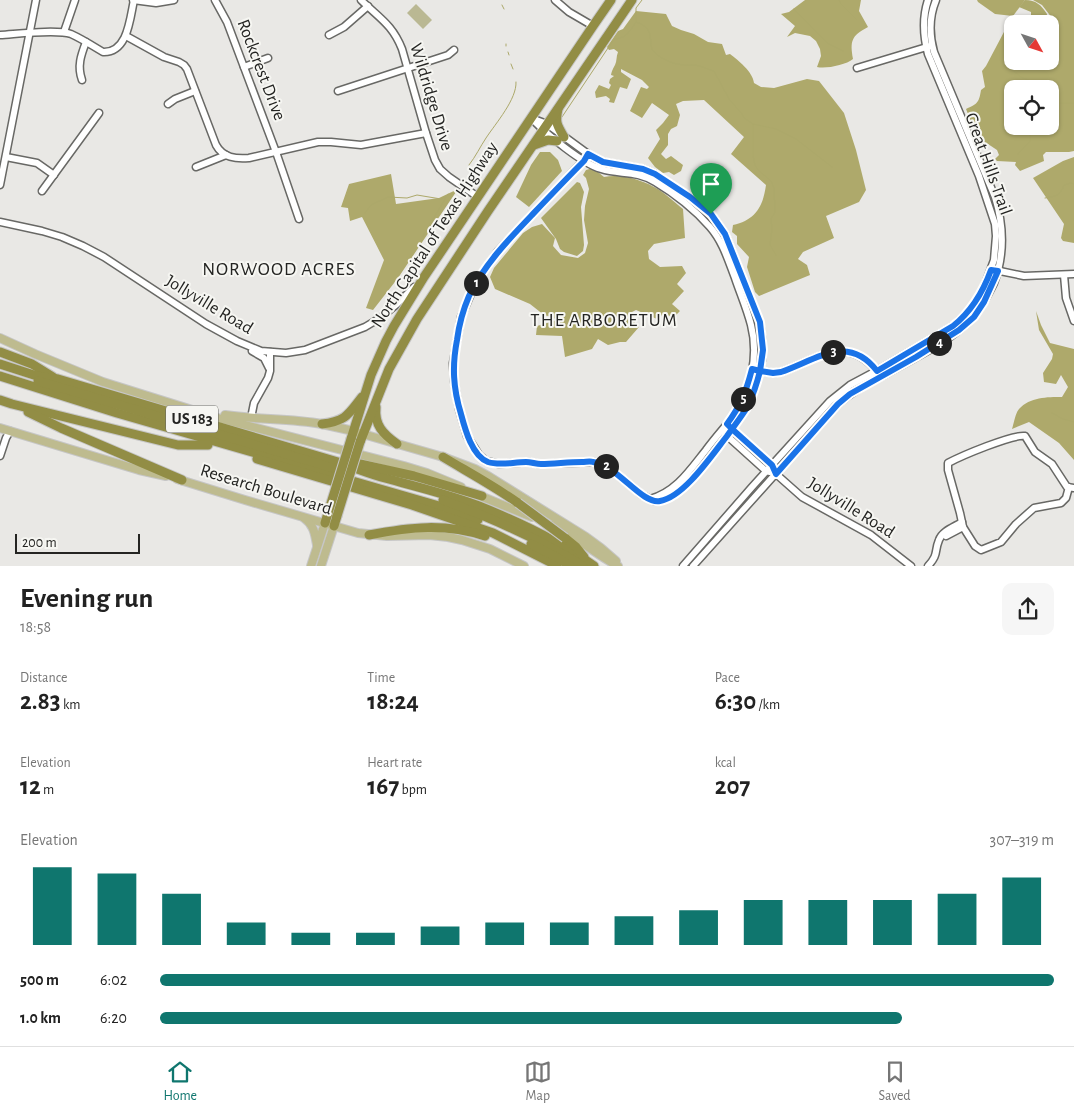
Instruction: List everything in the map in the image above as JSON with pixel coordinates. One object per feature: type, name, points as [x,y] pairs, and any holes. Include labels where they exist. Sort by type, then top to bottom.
[{"type":"highway","name":"North Capital of Texas Highway","points":[[329,524],[356,437],[365,393],[386,342],[424,277],[611,0]]},
{"type":"highway","points":[[356,437],[389,368],[417,319],[632,0]]},
{"type":"highway","points":[[532,146],[543,140],[561,139],[556,122],[559,106]]},
{"type":"highway","points":[[478,196],[484,202],[488,211]]},
{"type":"highway","points":[[0,352],[32,364],[58,379]]},
{"type":"highway","name":"US 183","points":[[0,364],[37,376],[58,379],[478,506],[537,532],[589,565]]},
{"type":"highway","points":[[0,370],[444,501],[504,524],[589,565]]},
{"type":"highway","points":[[0,376],[446,508],[509,532],[570,566]]},
{"type":"highway","name":"US 183","points":[[0,382],[412,505],[493,533],[557,566]]},
{"type":"highway","points":[[322,424],[336,422],[347,416],[365,393]]},
{"type":"highway","points":[[378,394],[376,412],[378,424],[387,436],[397,444]]},
{"type":"highway","points":[[0,400],[178,445],[208,445]]},
{"type":"highway","points":[[12,404],[61,428],[182,480]]},
{"type":"highway","points":[[443,457],[518,503],[576,547],[589,565]]},
{"type":"highway","points":[[326,459],[336,458],[414,476],[482,496]]},
{"type":"highway","points":[[369,535],[418,527],[447,528],[464,530],[486,537],[513,542]]},
{"type":"main road","points":[[0,338],[103,382],[218,418],[373,457],[453,483],[562,530],[604,558],[620,566]]},
{"type":"main road","points":[[201,412],[322,424],[356,437],[397,444],[466,465],[488,476],[586,537],[620,566]]},
{"type":"main road","name":"Research Boulevard","points":[[0,428],[358,533],[387,536],[428,535],[448,537],[490,549],[524,566]]},
{"type":"main road","points":[[303,517],[312,526],[317,547]]},
{"type":"main road","name":"North Capital of Texas Highway","points":[[311,566],[317,547],[329,524]]},
{"type":"main road","name":"North Capital of Texas Highway","points":[[321,566],[329,524]]},
{"type":"street","points":[[0,185],[36,0]]},
{"type":"street","points":[[64,32],[75,0]]},
{"type":"street","points":[[0,35],[64,32],[103,52],[108,52],[120,45],[126,36],[134,0],[156,3],[174,0]]},
{"type":"street","name":"Rockcrest Drive","points":[[215,0],[227,22],[299,219]]},
{"type":"street","name":"Wildridge Drive","points":[[362,0],[385,22],[397,37],[408,68],[434,160],[449,177],[478,196]]},
{"type":"street","points":[[556,0],[569,12],[593,26]]},
{"type":"street","name":"Great Hills Trail","points":[[693,566],[838,404],[879,374],[966,320],[984,302],[998,271],[1002,253],[1002,233],[998,206],[930,46],[924,38],[924,14],[928,0]]},
{"type":"street","name":"Great Hills Trail","points":[[936,0],[932,11],[930,46],[992,212],[996,236],[991,270],[981,295],[966,320]]},
{"type":"street","points":[[329,35],[344,27],[368,6]]},
{"type":"street","points":[[126,36],[164,57],[184,65],[216,145],[226,155],[238,159],[318,142],[361,145],[426,133]]},
{"type":"street","points":[[82,80],[79,60],[86,42]]},
{"type":"street","points":[[857,68],[930,46]]},
{"type":"street","points":[[338,91],[448,55],[454,50]]},
{"type":"street","points":[[244,67],[268,58]]},
{"type":"street","points":[[168,104],[195,91]]},
{"type":"street","points":[[42,191],[100,113]]},
{"type":"street","points":[[531,118],[561,139],[584,161],[602,170],[642,175],[654,181],[684,202],[711,228],[721,242],[751,326],[754,354],[746,393],[729,427]]},
{"type":"street","points":[[561,139],[603,162],[643,169],[655,174],[690,197],[711,214],[725,234],[760,322],[763,350],[760,371],[748,406],[724,433],[694,477],[678,492],[659,502],[642,495],[612,470],[595,462],[499,464],[486,461],[479,456],[467,436],[459,409],[453,363],[459,327],[468,298],[498,251],[584,161],[588,154]]},
{"type":"street","points":[[196,167],[226,155]]},
{"type":"street","points":[[6,157],[37,164],[54,175]]},
{"type":"street","name":"Jollyville Road","points":[[0,222],[42,231],[83,246],[104,257],[206,324],[246,346],[261,351],[286,353],[305,350],[365,327],[397,304],[424,277]]},
{"type":"street","points":[[991,270],[1024,276],[1074,274]]},
{"type":"street","points":[[1064,275],[1066,298],[1074,321]]},
{"type":"street","points":[[246,346],[264,358],[270,372]]},
{"type":"street","points":[[752,369],[773,373],[781,372],[830,352],[840,351],[858,355],[872,365],[879,374]]},
{"type":"street","points":[[251,418],[254,403],[270,372],[270,352]]},
{"type":"street","name":"Great Hills Trail","points":[[682,566],[830,401],[850,386],[879,374]]},
{"type":"street","points":[[729,427],[772,465],[776,474]]},
{"type":"street","points":[[0,456],[10,432]]},
{"type":"street","points":[[724,433],[766,471],[776,474]]},
{"type":"street","points":[[1020,435],[1025,436],[1035,452],[1052,464],[1062,481],[1067,487],[1071,487],[1066,498],[1061,503],[1034,508],[1016,524],[1001,542],[981,550],[974,546],[962,525],[948,470],[948,463],[1020,435]]},
{"type":"street","name":"Jollyville Road","points":[[776,474],[802,497],[871,535],[912,566]]},
{"type":"street","points":[[928,566],[936,558],[939,538],[962,525]]},
{"type":"shaded area","points":[[805,0],[861,0],[859,11],[868,27],[858,33],[853,40],[853,59],[836,66],[817,67],[821,56],[816,41],[810,36],[795,33],[787,37],[795,26],[781,14],[789,12]]},
{"type":"shaded area","points":[[977,0],[1025,0],[1014,15],[995,14]]},
{"type":"shaded area","points":[[1025,0],[1029,0],[1043,8],[1047,15],[1031,15],[1031,12],[1019,7]]},
{"type":"shaded area","points":[[1033,0],[1074,0],[1074,151],[1046,152],[1043,155],[1044,161],[1020,171],[1015,165],[1016,162],[997,161],[995,159],[999,155],[997,150],[988,144],[981,146],[966,109],[977,102],[981,90],[985,87],[982,71],[1004,32],[1004,70],[1059,70],[1059,15],[1050,15],[1042,5]]},
{"type":"shaded area","points":[[416,4],[432,20],[423,29],[407,13]]},
{"type":"shaded area","points":[[636,11],[666,14],[672,26],[694,34],[708,42],[722,44],[726,55],[730,54],[741,63],[751,75],[754,83],[761,87],[774,88],[807,79],[819,81],[844,113],[866,190],[859,202],[826,216],[834,238],[803,252],[798,259],[807,265],[810,275],[759,296],[755,292],[747,267],[749,257],[737,244],[737,236],[732,232],[733,225],[747,220],[757,211],[763,200],[766,185],[731,154],[744,137],[704,100],[683,101],[676,104],[680,115],[677,126],[671,129],[668,134],[668,145],[661,154],[666,159],[671,156],[683,165],[681,171],[674,175],[669,172],[663,173],[648,158],[660,139],[656,130],[669,115],[652,103],[642,118],[630,111],[641,87],[647,89],[649,87],[642,80],[621,69],[621,72],[631,79],[627,89],[620,87],[614,103],[609,102],[610,99],[606,96],[596,98],[595,92],[599,85],[609,89],[611,85],[609,83],[610,79],[614,76],[611,75],[618,52],[614,49],[609,50],[607,47]]},
{"type":"shaded area","points":[[540,152],[550,152],[558,160],[562,171],[529,207],[516,197],[531,165]]},
{"type":"shaded area","points":[[1074,157],[1074,243],[1063,241],[1061,238],[1064,224],[1033,178]]},
{"type":"shaded area","points":[[593,168],[604,177],[623,177],[648,184],[683,209],[685,238],[654,244],[648,251],[649,259],[660,267],[682,266],[686,273],[677,284],[684,291],[672,304],[680,311],[674,317],[671,314],[667,319],[662,315],[657,319],[636,310],[632,312],[631,319],[639,327],[626,342],[608,345],[598,339],[592,349],[565,357],[562,336],[536,335],[537,326],[557,320],[544,315],[530,304],[495,289],[490,277],[494,268],[523,233],[532,227],[542,224],[555,238],[553,246],[561,255],[578,258],[585,253],[588,243],[584,220],[589,189],[586,178],[583,175],[586,170]]},
{"type":"shaded area","points":[[391,174],[396,204],[439,198],[458,189],[398,278],[373,310],[366,308],[384,260],[362,217],[350,221],[348,208],[341,207],[349,184]]},
{"type":"shaded area","points":[[577,182],[580,183],[584,192],[581,207],[584,245],[583,251],[577,256],[560,249],[556,239],[541,218]]},
{"type":"shaded area","points":[[1036,311],[1050,343],[1074,349],[1074,460],[1059,443],[1029,422],[1012,429],[1016,413],[1023,405],[1039,398],[1062,397],[1068,387],[1061,375],[1056,384],[1044,382],[1043,373],[1053,354],[1039,330]]},
{"type":"waterway","points":[[636,22],[636,8],[642,0]]},
{"type":"waterway","points":[[839,0],[856,19]]},
{"type":"waterway","points":[[502,5],[504,9]]},
{"type":"waterway","points":[[794,9],[827,43],[843,51]]},
{"type":"waterway","points":[[562,117],[614,39],[625,36],[636,22],[647,29],[652,49],[655,53],[665,60],[676,64],[697,65],[714,71],[729,99],[744,118],[753,124],[776,129],[796,139],[832,167]]},
{"type":"waterway","points":[[511,64],[513,69]]},
{"type":"waterway","points":[[1012,70],[1028,80]]},
{"type":"waterway","points":[[469,165],[510,103],[516,82]]},
{"type":"waterway","points":[[1059,103],[1074,103]]},
{"type":"waterway","points":[[753,125],[753,156],[755,165],[771,181],[774,188],[775,212],[771,219],[770,245],[776,255]]},
{"type":"waterway","points":[[1018,154],[1030,141],[1030,135]]},
{"type":"waterway","points":[[1045,198],[1057,195],[1064,185],[1074,184]]},
{"type":"waterway","points":[[423,236],[448,194]]},
{"type":"waterway","points":[[365,213],[371,205],[388,197],[407,198],[417,195],[441,199],[446,196]]},
{"type":"waterway","points":[[1052,413],[1074,422]]},
{"type":"district","name":"NORWOOD ACRES","points":[[279,269]]},
{"type":"district","name":"THE ARBORETUM","points":[[604,320]]},
{"type":"route","points":[[711,214],[690,197],[655,174],[643,169],[603,162],[588,154],[584,161],[510,237],[484,271],[468,298],[461,317],[453,363],[459,409],[467,436],[482,459],[490,463],[499,464],[595,462],[612,470],[642,495],[654,501],[666,500],[683,488],[694,477],[727,436],[732,429],[742,415],[748,406],[760,371],[781,372],[830,352],[840,351],[858,355],[877,371],[946,332],[976,302],[991,270],[998,271],[989,294],[974,317],[939,343],[850,394],[838,404],[776,474],[772,465],[732,429],[727,424],[746,393],[752,369],[760,371],[763,350],[760,322],[725,234],[711,214]]}]
